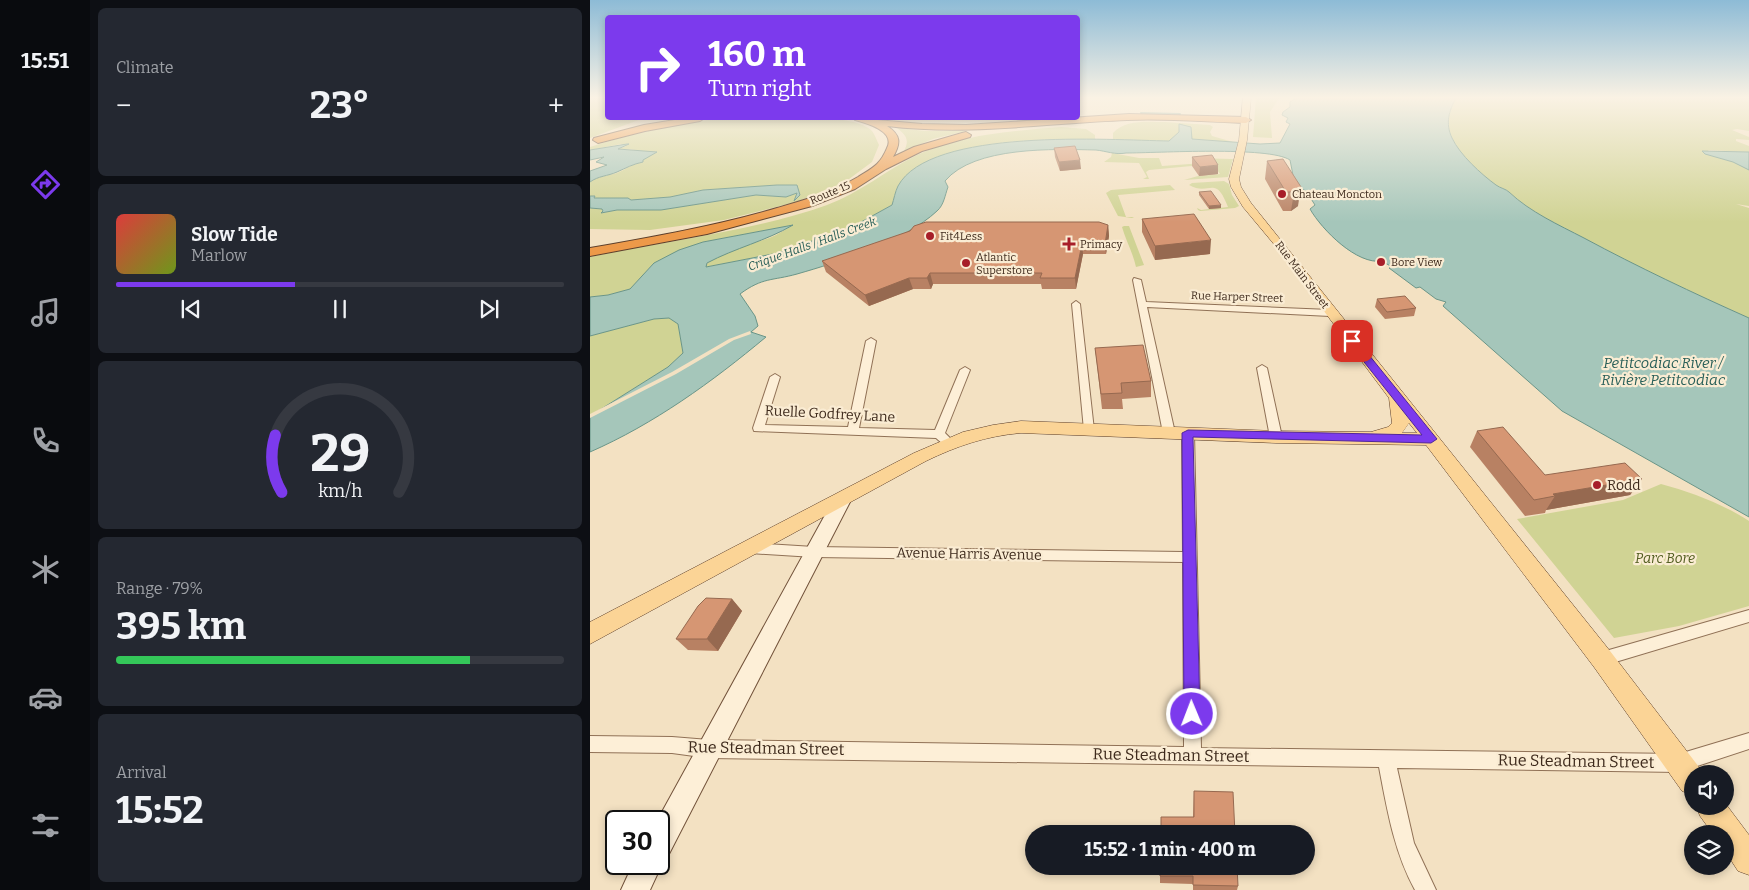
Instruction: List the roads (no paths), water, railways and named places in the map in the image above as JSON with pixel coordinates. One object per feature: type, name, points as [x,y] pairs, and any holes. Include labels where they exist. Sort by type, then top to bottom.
[{"type":"highway","name":"Route 15","points":[[704,230],[754,219],[813,201],[854,183],[887,160],[892,151],[893,140]]},
{"type":"highway","points":[[878,168],[918,149],[948,140]]},
{"type":"highway","points":[[590,237],[638,236],[704,230]]},
{"type":"highway","points":[[590,252],[704,230]]},
{"type":"main road","name":"Rue Main Street","points":[[1244,140],[1234,179],[1236,187],[1247,205],[1602,659],[1684,770]]},
{"type":"main road","points":[[1357,439],[1393,432],[1401,424],[1397,397]]},
{"type":"main road","points":[[590,634],[842,500],[944,438],[1021,427],[1276,437],[1431,439]]},
{"type":"main road","points":[[670,823],[842,500]]},
{"type":"main road","points":[[1716,815],[1749,860]]},
{"type":"main road","points":[[634,890],[642,875]]},
{"type":"street","points":[[1137,280],[1178,433],[1188,557],[1193,755]]},
{"type":"street","points":[[1076,304],[1090,430]]},
{"type":"street","name":"Rue Harper Street","points":[[1142,304],[1330,313]]},
{"type":"street","points":[[853,430],[871,341]]},
{"type":"street","points":[[1262,368],[1276,437]]},
{"type":"street","points":[[944,438],[965,370]]},
{"type":"street","name":"Ruelle Godfrey Lane","points":[[775,377],[758,428],[853,430],[944,438]]},
{"type":"street","name":"Avenue Harris Avenue","points":[[750,548],[814,552],[1188,557]]},
{"type":"street","points":[[1602,659],[1749,616]]},
{"type":"street","name":"Rue Steadman Street","points":[[590,744],[672,745],[709,749],[1679,763],[1749,741]]},
{"type":"street","points":[[1386,758],[1403,837],[1420,880],[1426,890]]},
{"type":"water","name":"Petitcodiac River / Rivière Petitcodiac","points":[[1055,140],[1199,140],[1260,144],[1280,143],[1282,140],[1453,140],[1471,164],[1496,185],[1508,191],[1535,212],[1645,269],[1749,318],[1749,517],[1562,411],[1443,306],[1446,302],[1436,299],[1420,287],[1416,288],[1389,268],[1392,267],[1382,261],[1372,261],[1351,252],[1331,236],[1310,209],[1315,205],[1306,191],[1300,188],[1293,175],[1290,160],[1260,153],[1186,152],[1118,154],[1096,150],[1038,150],[1016,152],[975,161],[958,170],[945,181],[948,187],[939,209],[924,222],[908,232],[851,257],[797,274],[762,282],[740,294],[755,316],[758,326],[751,332],[766,337],[682,401],[637,429],[590,452],[590,416],[668,367],[683,353],[678,324],[669,318],[654,319],[590,336],[590,297],[608,295],[630,289],[654,263],[679,250],[703,242],[793,225],[772,236],[707,263],[706,267],[778,253],[843,232],[892,205],[898,186],[916,167],[946,154],[982,146]]},
{"type":"water","points":[[629,144],[618,149],[657,152],[643,160],[643,162],[596,178],[590,182],[590,171],[607,165],[596,162],[604,157],[590,160],[590,150]]},
{"type":"water","points":[[1702,151],[1749,152],[1749,170],[1733,162],[1705,154]]},
{"type":"water","points":[[797,185],[800,195],[794,201],[797,193],[786,197],[756,195],[661,210],[617,210],[601,213],[602,209],[590,208],[590,196],[595,196],[594,198],[628,198],[631,200],[670,197],[703,190]]},
{"type":"place","name":"Chateau Moncton","points":[[1282,194]]},
{"type":"place","name":"Fit4Less","points":[[930,236]]},
{"type":"place","name":"Primacy","points":[[1069,244]]},
{"type":"place","name":"Bore View","points":[[1381,262]]},
{"type":"place","name":"Atlantic Superstore","points":[[966,263]]},
{"type":"place","name":"Rodd","points":[[1597,485]]},
{"type":"water label","name":"Crique Halls / Halls Creek","points":[[812,244]]},
{"type":"park label","name":"Parc Bore","points":[[1665,558]]}]
